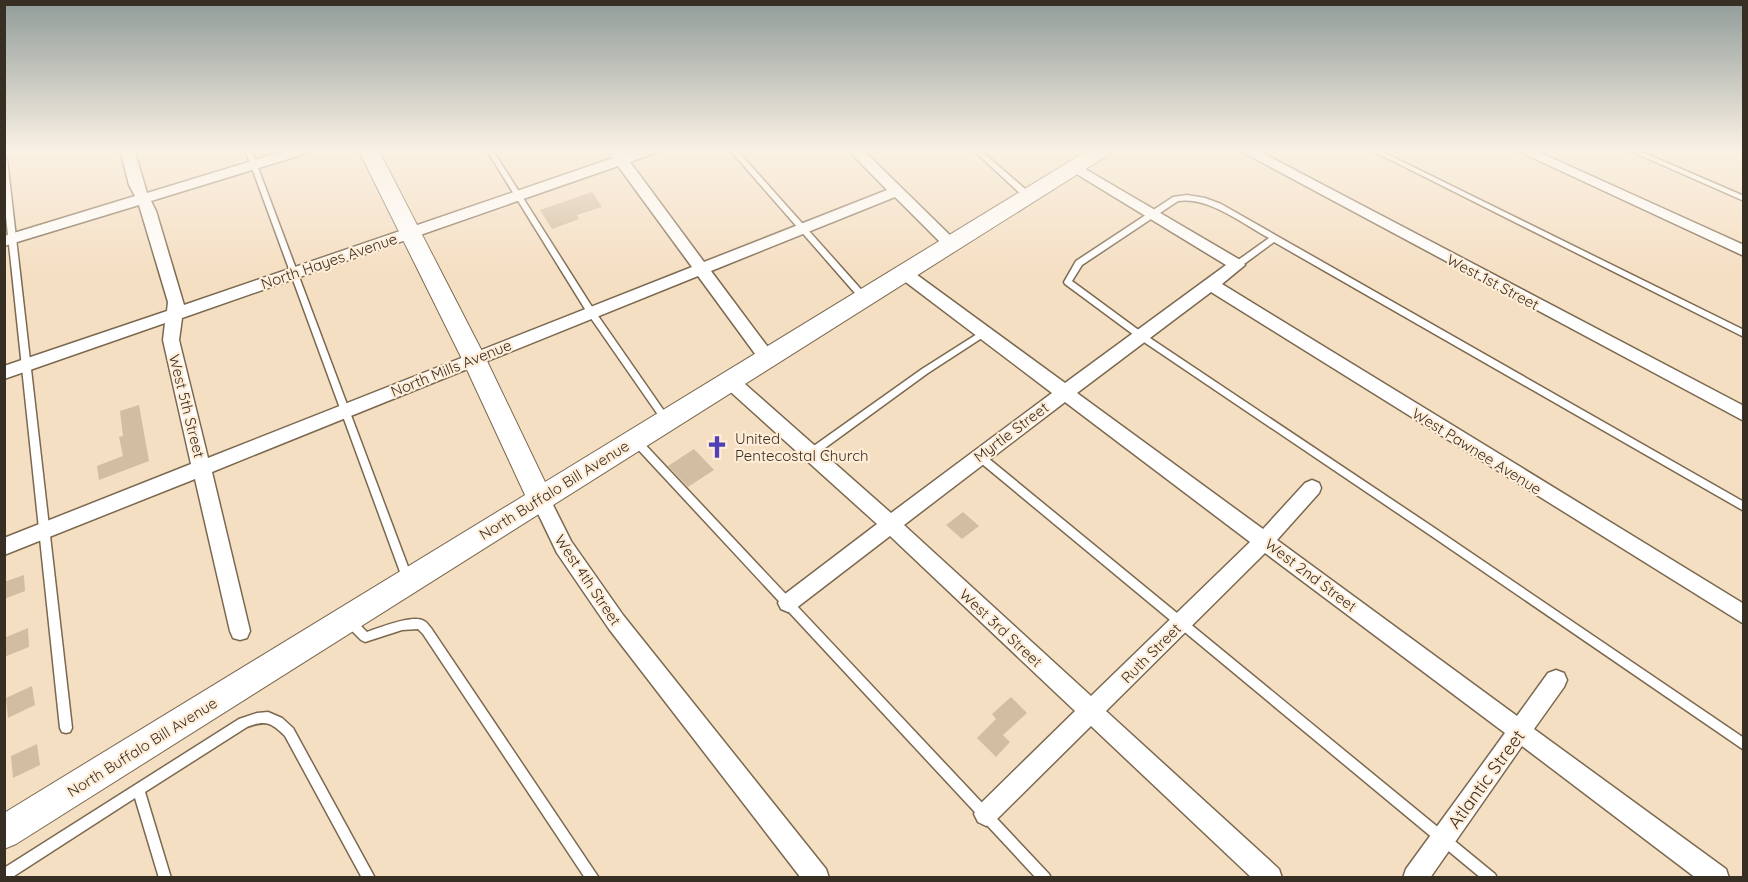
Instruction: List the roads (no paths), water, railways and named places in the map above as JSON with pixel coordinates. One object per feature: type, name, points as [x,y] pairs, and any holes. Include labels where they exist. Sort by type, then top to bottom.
[{"type":"main road","name":"West 4th Street","points":[[390,190],[474,359],[540,499]]},
{"type":"main road","name":"North Buffalo Bill Avenue","points":[[4,832],[1037,190]]},
{"type":"street","name":"West 5th Street","points":[[139,190],[149,211],[176,302],[171,340],[240,631]]},
{"type":"street","points":[[9,240],[172,190]]},
{"type":"street","name":"North Hayes Avenue","points":[[4,373],[530,190]]},
{"type":"street","points":[[644,190],[767,358]]},
{"type":"street","points":[[1114,190],[1237,265]]},
{"type":"street","name":"West 1st Street","points":[[1322,190],[1743,414]]},
{"type":"street","points":[[1611,190],[1743,251]]},
{"type":"street","points":[[897,191],[951,244]]},
{"type":"street","name":"North Mills Avenue","points":[[4,547],[897,191]]},
{"type":"street","name":"Myrtle Street","points":[[788,603],[979,456],[1237,265]]},
{"type":"street","name":"West 2nd Street","points":[[904,273],[1717,878]]},
{"type":"street","name":"West Pawnee Avenue","points":[[1212,285],[1743,615]]},
{"type":"street","name":"West 3rd Street","points":[[730,381],[891,525],[1270,878]]},
{"type":"street","name":"Ruth Street","points":[[986,814],[1265,540],[1312,488]]},
{"type":"street","name":"West 4th Street","points":[[540,499],[564,547],[616,622],[817,878]]},
{"type":"street","name":"Atlantic Street","points":[[1415,878],[1556,680]]},
{"type":"lane","points":[[6,190],[9,240],[27,365],[66,728]]},
{"type":"lane","points":[[263,190],[408,581]]},
{"type":"lane","points":[[515,190],[591,312],[666,420]]},
{"type":"lane","points":[[769,190],[864,298]]},
{"type":"lane","points":[[1021,190],[1028,196]]},
{"type":"lane","points":[[1455,190],[1743,334]]},
{"type":"lane","points":[[1723,190],[1743,199]]},
{"type":"lane","points":[[1743,507],[1218,206],[1199,198],[1188,196],[1176,199],[1153,213],[1079,263],[1068,282],[1141,336],[1443,539],[1743,745]]},
{"type":"lane","points":[[1237,265],[1273,239]]},
{"type":"lane","points":[[811,453],[925,371],[985,332]]},
{"type":"lane","points":[[635,440],[1045,878]]},
{"type":"lane","points":[[979,456],[1491,878]]},
{"type":"lane","points":[[348,619],[365,637],[402,625],[420,624],[427,631],[593,878]]},
{"type":"lane","points":[[4,875],[243,723],[260,716],[279,720],[290,732],[369,878]]},
{"type":"lane","points":[[138,789],[165,878]]},
{"type":"place","name":"United Pentecostal Church","points":[[717,447]]}]
